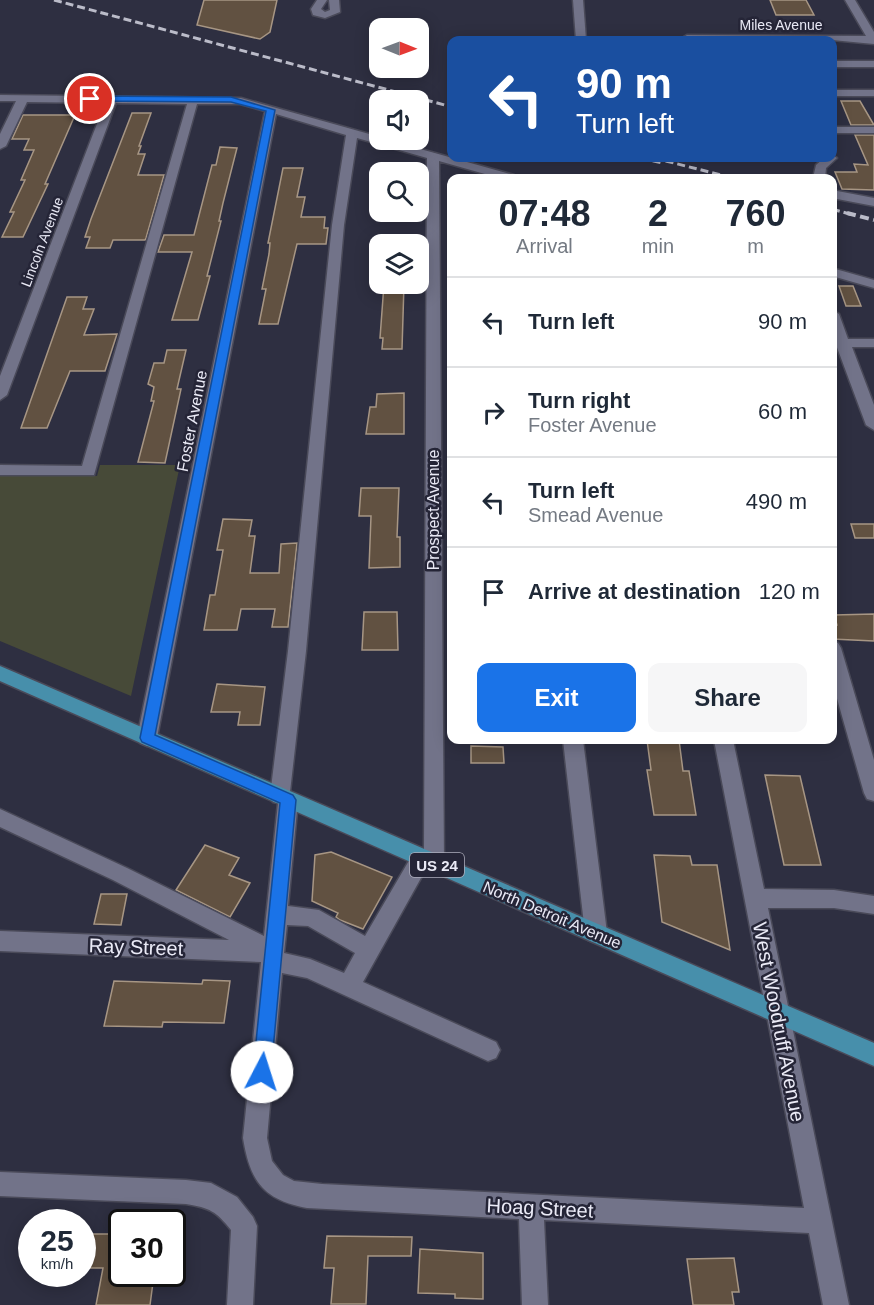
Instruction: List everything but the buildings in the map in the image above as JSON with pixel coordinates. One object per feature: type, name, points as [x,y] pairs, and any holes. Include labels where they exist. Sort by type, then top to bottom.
[{"type":"main road","name":"North Detroit Avenue","points":[[0,673],[874,1055]]},
{"type":"street","points":[[322,0],[316,13],[325,15],[335,12],[334,0]]},
{"type":"street","points":[[578,0],[581,36]]},
{"type":"street","points":[[850,0],[874,40]]},
{"type":"street","name":"Miles Avenue","points":[[837,40],[874,40]]},
{"type":"street","points":[[837,64],[874,64]]},
{"type":"street","points":[[837,93],[874,93]]},
{"type":"street","points":[[0,98],[231,100],[447,160]]},
{"type":"street","points":[[0,146],[23,99]]},
{"type":"street","name":"Lincoln Avenue","points":[[0,396],[112,99]]},
{"type":"street","points":[[0,470],[88,471],[194,100]]},
{"type":"street","name":"Foster Avenue","points":[[147,738],[271,110]]},
{"type":"street","points":[[837,130],[874,130]]},
{"type":"street","points":[[272,957],[297,651],[338,225],[344,191],[343,175],[352,133]]},
{"type":"street","name":"Prospect Avenue","points":[[427,861],[433,156]]},
{"type":"street","points":[[454,162],[496,174]]},
{"type":"street","points":[[837,195],[874,202]]},
{"type":"street","points":[[837,273],[874,284]]},
{"type":"street","points":[[837,327],[874,425]]},
{"type":"street","points":[[843,343],[874,343]]},
{"type":"street","points":[[837,665],[874,793]]},
{"type":"street","points":[[573,744],[596,933]]},
{"type":"street","name":"West Woodruff Avenue","points":[[725,744],[836,1305]]},
{"type":"street","points":[[0,817],[130,879],[272,957],[310,969],[488,1050]]},
{"type":"street","points":[[348,987],[369,949],[427,861]]},
{"type":"street","points":[[755,898],[834,899],[874,904]]},
{"type":"street","points":[[276,915],[312,916],[369,949]]},
{"type":"street","name":"Ray Street","points":[[0,941],[272,957]]},
{"type":"street","name":"Hoag Street","points":[[272,957],[255,1138],[258,1160],[267,1178],[281,1190],[299,1196],[819,1221]]},
{"type":"street","points":[[0,1184],[186,1192],[211,1196],[228,1206],[244,1226],[240,1305]]},
{"type":"street","points":[[531,1208],[536,1305]]},
{"type":"green space","points":[[100,465],[180,465],[131,696],[0,641],[0,474],[97,476]]},
{"type":"railway","points":[[54,0],[447,106]]},
{"type":"railway","points":[[658,162],[662,163]]},
{"type":"railway","points":[[670,162],[717,174]]},
{"type":"railway","points":[[837,210],[853,215]]},
{"type":"railway","points":[[847,213],[874,220]]},
{"type":"route","points":[[90,99],[231,100],[271,110],[147,738],[288,800],[262,1072]]}]
